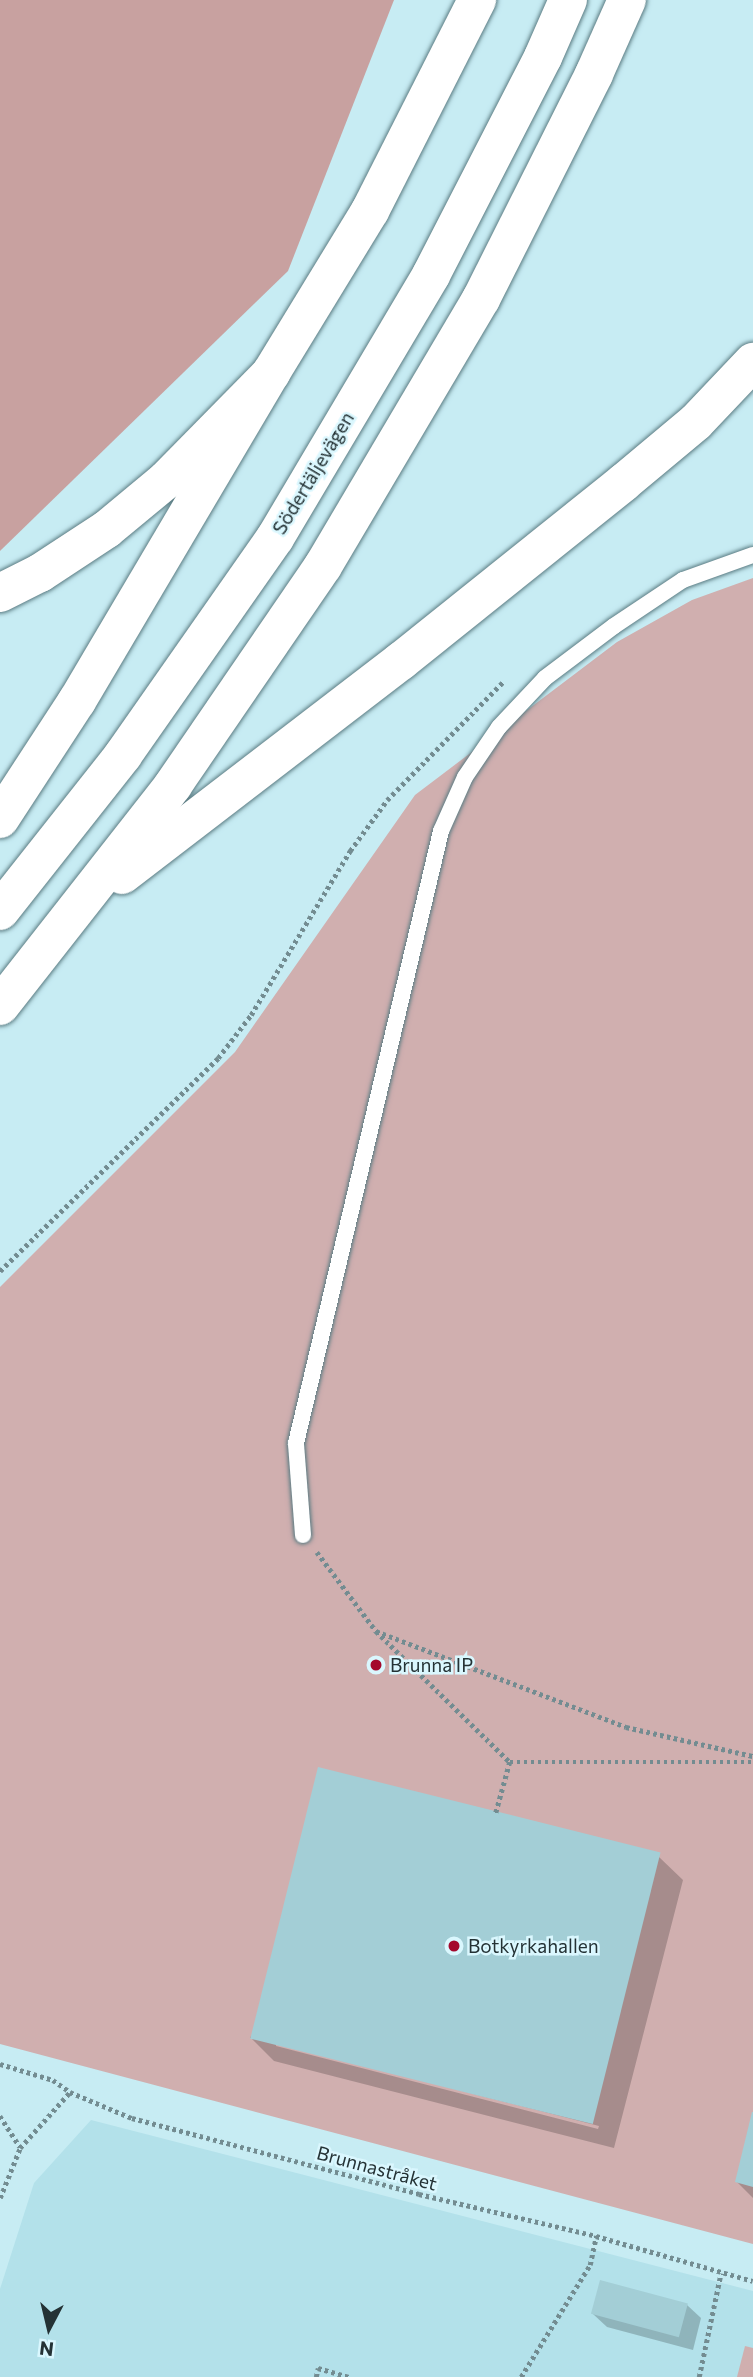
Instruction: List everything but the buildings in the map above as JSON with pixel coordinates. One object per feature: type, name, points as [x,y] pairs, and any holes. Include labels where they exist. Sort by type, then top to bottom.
[{"type":"main road","points":[[0,819],[77,701],[370,211],[477,0]]},
{"type":"main road","name":"Södertäljevägen","points":[[0,911],[123,755],[275,538],[431,275],[542,57],[568,0]]},
{"type":"main road","points":[[0,1006],[82,906],[173,785],[323,566],[481,299],[594,74],[627,0]]},
{"type":"main road","points":[[82,906],[401,661],[623,483],[695,422],[753,362]]},
{"type":"main road","points":[[0,593],[40,573],[107,529],[166,480],[271,373]]},
{"type":"lane","points":[[303,1535],[296,1443],[441,831],[465,777],[499,727],[545,678],[614,625],[682,580],[753,555]]},
{"type":"path","points":[[0,1271],[218,1058],[251,1014],[350,851],[387,800],[510,675]]},
{"type":"path","points":[[303,1535],[376,1631],[510,1762],[753,1762]]},
{"type":"path","points":[[376,1631],[626,1727],[753,1756]]},
{"type":"path","points":[[496,1813],[510,1762]]},
{"type":"path","name":"Brunnastråket","points":[[0,2064],[53,2080],[69,2092],[132,2118],[419,2194],[596,2236],[753,2281]]},
{"type":"path","points":[[0,2198],[20,2148],[69,2092]]},
{"type":"path","points":[[0,2116],[20,2148]]},
{"type":"path","points":[[521,2377],[590,2265],[596,2236]]},
{"type":"path","points":[[699,2377],[721,2273]]},
{"type":"path","points":[[316,2377],[318,2368],[350,2377]]},
{"type":"shaded area","points":[[0,0],[394,0],[288,271],[0,551]]},
{"type":"shaded area","name":"Brunna IP","points":[[753,578],[753,2244],[0,2044],[0,1287],[235,1052],[415,795],[617,642],[692,600]]},
{"type":"shaded area","points":[[91,2120],[753,2291],[753,2377],[0,2377],[0,2289],[34,2183]]},
{"type":"shaded area","points":[[745,2346],[753,2348],[753,2377],[737,2377]]},
{"type":"place","name":"Brunna IP","points":[[376,1665]]},
{"type":"place","name":"Botkyrkahallen","points":[[454,1946]]}]
